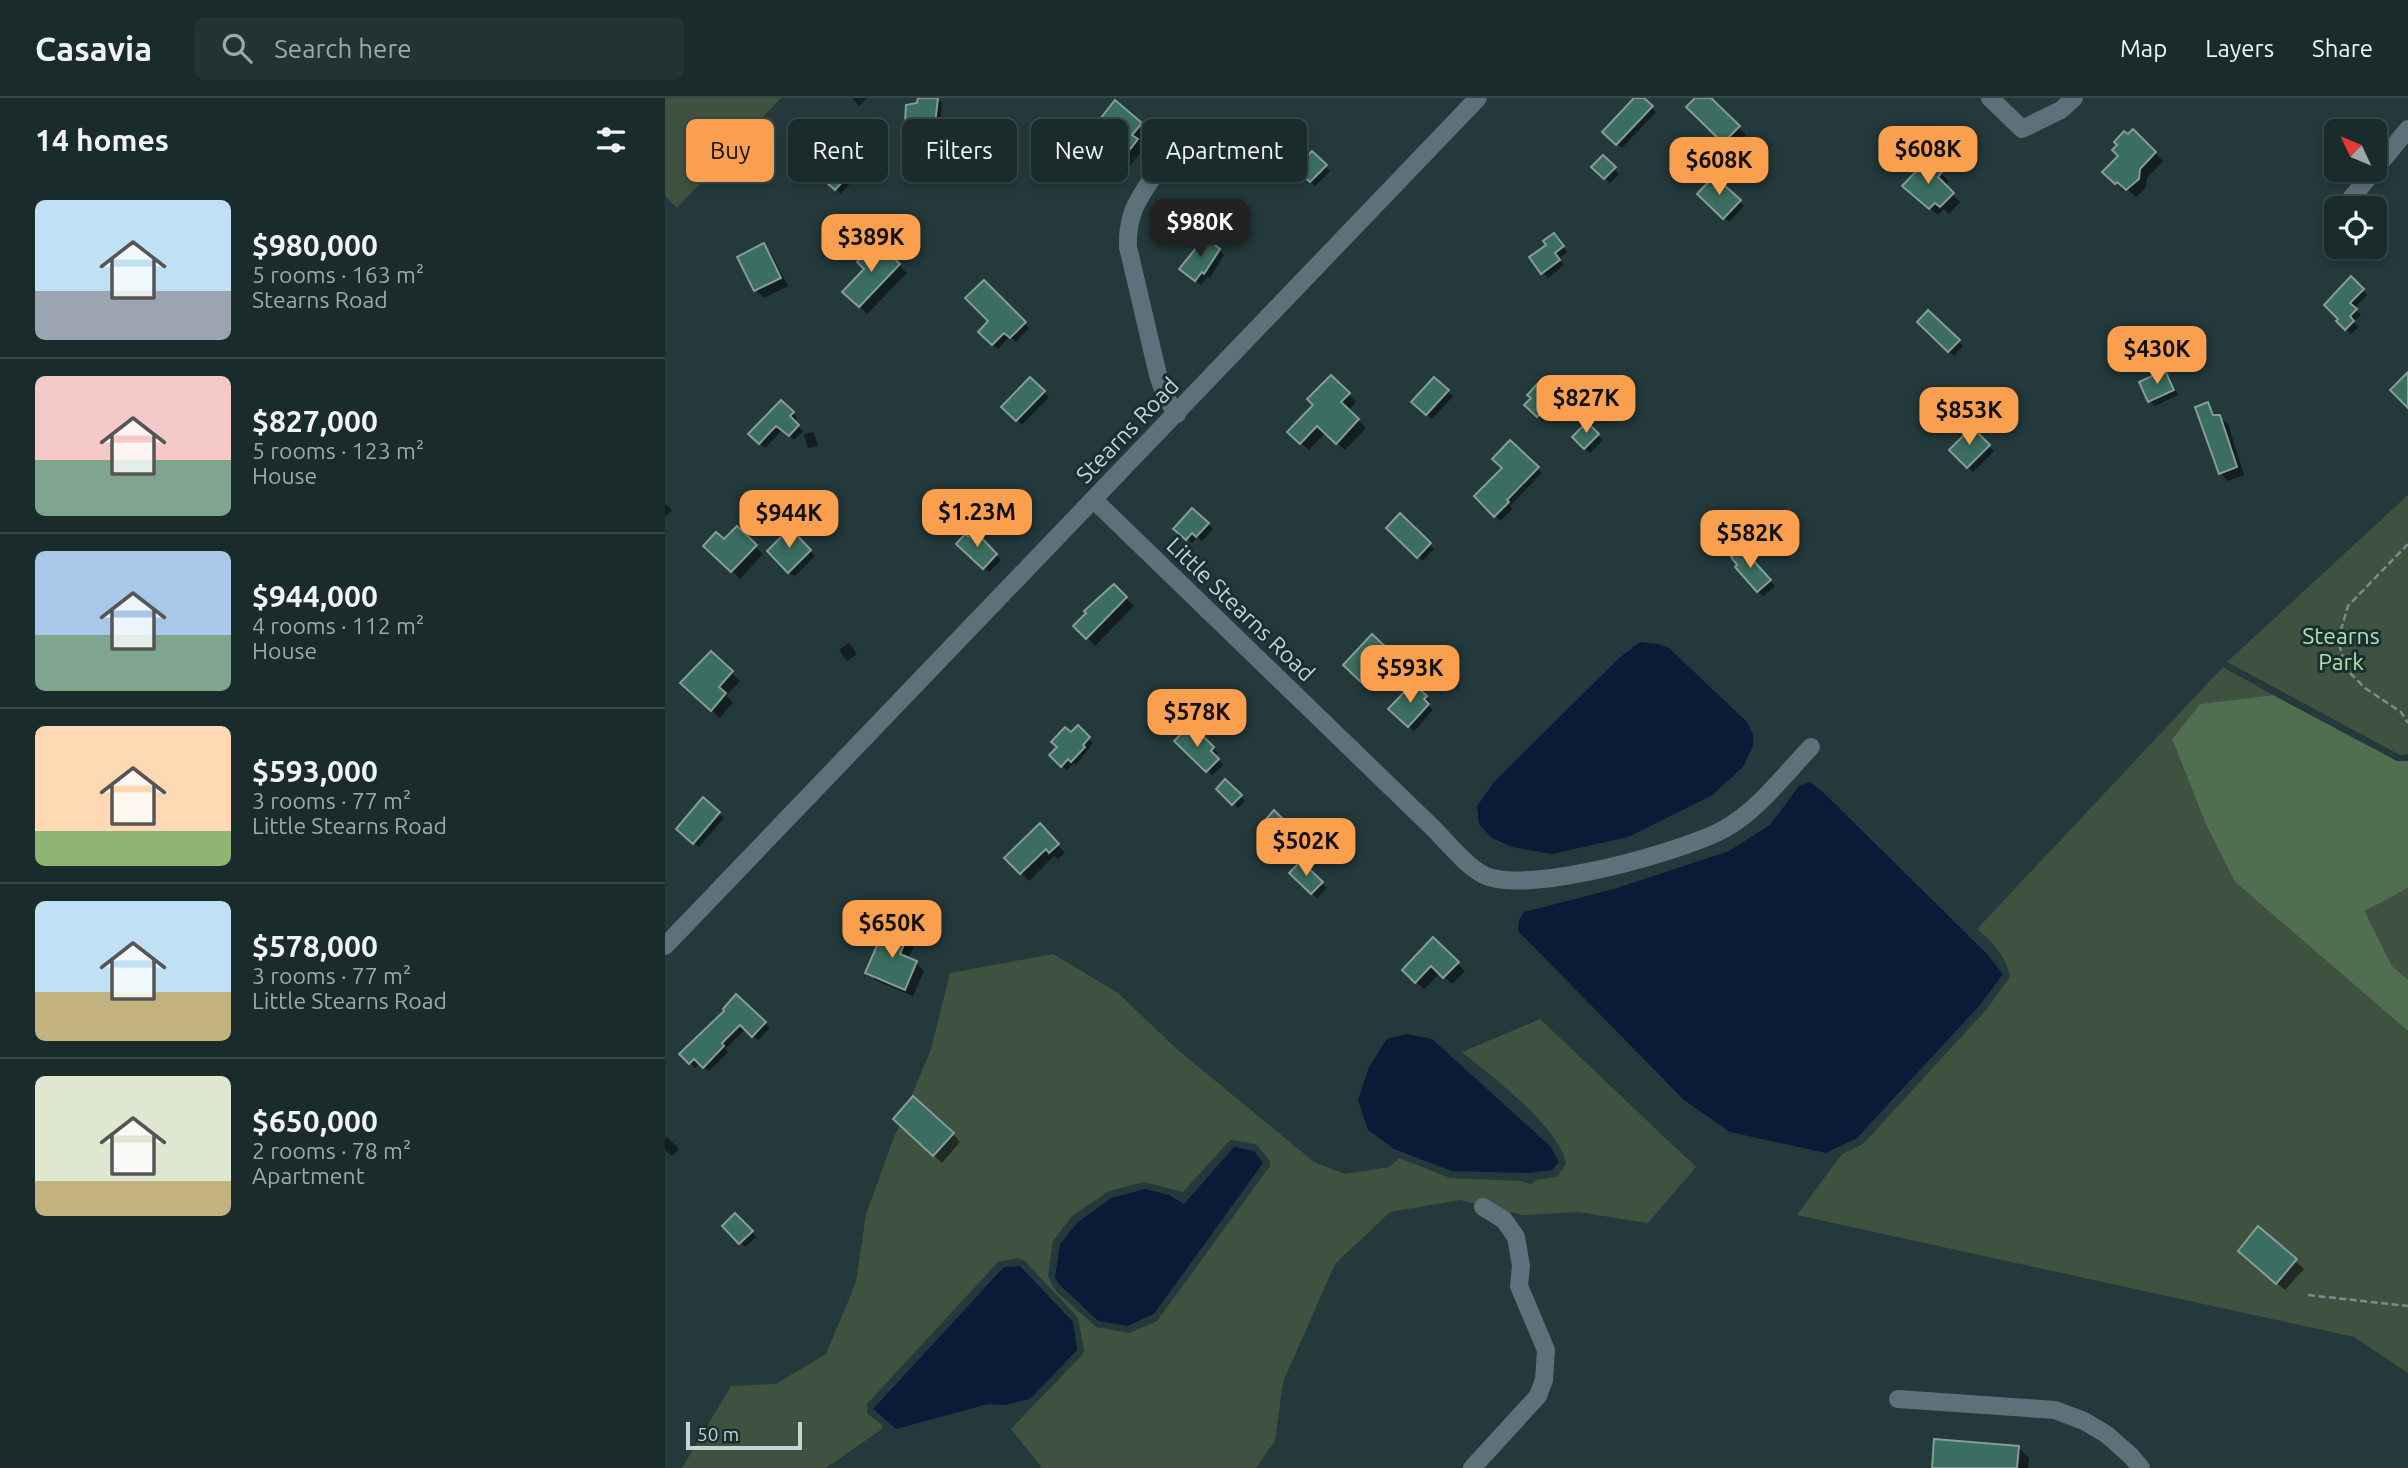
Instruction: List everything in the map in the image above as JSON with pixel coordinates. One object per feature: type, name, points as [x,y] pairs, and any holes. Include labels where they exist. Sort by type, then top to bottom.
[{"type":"street","name":"Stearns Road","points":[[665,946],[1478,98]]},
{"type":"street","points":[[1990,98],[2022,129],[2061,110],[2074,98]]},
{"type":"street","points":[[2353,196],[2408,130]]},
{"type":"street","points":[[1150,182],[1134,205],[1127,228],[1128,247],[1158,375],[1166,398],[1177,414]]},
{"type":"street","name":"Little Stearns Road","points":[[1094,500],[1441,836],[1485,875],[1523,881],[1551,879],[1605,868],[1698,841],[1741,818],[1811,747]]},
{"type":"street","points":[[1472,1468],[1538,1396],[1544,1380],[1546,1350],[1519,1286],[1521,1266],[1516,1237],[1504,1220],[1483,1207]]},
{"type":"street","points":[[1898,1399],[2055,1410],[2084,1421],[2106,1434],[2141,1468]]},
{"type":"path","points":[[2408,544],[2348,606],[2338,640],[2346,669],[2365,688],[2402,712],[2408,723]]},
{"type":"path","points":[[2308,1295],[2408,1306]]},
{"type":"green space","points":[[665,98],[781,98],[761,119],[686,119],[686,182],[702,182],[677,208],[665,196]]},
{"type":"green space","name":"Stearns Park","points":[[2408,495],[2408,754],[2400,755],[2227,662]]},
{"type":"green space","points":[[2223,667],[2273,695],[2200,704],[2172,739],[2207,827],[2235,882],[2408,1031],[2408,1373],[2354,1337],[1797,1215],[1842,1154],[1863,1144],[1986,1010],[2010,977],[2002,956],[1977,929]]},
{"type":"green space","points":[[2273,695],[2397,761],[2408,761],[2408,888],[2365,911],[2392,966],[2408,980],[2408,1031],[2235,882],[2207,827],[2172,739],[2200,704]]},
{"type":"green space","points":[[2408,888],[2408,980],[2392,966],[2365,910]]},
{"type":"green space","points":[[1053,954],[1118,993],[1178,1050],[1314,1162],[1345,1174],[1389,1167],[1399,1158],[1450,1178],[1520,1181],[1531,1184],[1536,1180],[1557,1177],[1566,1164],[1552,1135],[1523,1103],[1462,1052],[1540,1019],[1696,1167],[1648,1223],[1578,1212],[1522,1215],[1460,1200],[1390,1212],[1335,1264],[1283,1382],[1275,1441],[1256,1468],[1042,1468],[1011,1429],[1084,1350],[1078,1318],[1025,1261],[1018,1258],[998,1262],[867,1404],[867,1413],[883,1426],[882,1429],[826,1468],[682,1468],[731,1386],[776,1384],[826,1354],[856,1282],[866,1214],[931,1049],[950,973]],"holes":[[[1230,1140],[1256,1144],[1270,1161],[1270,1166],[1157,1321],[1129,1333],[1096,1327],[1054,1289],[1048,1276],[1053,1241],[1072,1216],[1109,1191],[1144,1182],[1183,1192]]]},
{"type":"water","points":[[1640,642],[1669,648],[1747,722],[1753,735],[1753,746],[1743,767],[1711,796],[1628,837],[1552,854],[1512,847],[1492,838],[1479,824],[1477,806],[1495,781],[1618,659]]},
{"type":"water","points":[[1810,782],[1987,954],[2003,974],[1980,1005],[1857,1138],[1826,1153],[1730,1132],[1684,1100],[1518,931],[1519,920],[1524,912],[1614,889],[1729,851],[1770,825],[1799,786]]},
{"type":"water","points":[[1407,1034],[1432,1039],[1550,1146],[1559,1162],[1552,1170],[1528,1173],[1452,1171],[1394,1149],[1368,1130],[1358,1100],[1369,1067],[1387,1039]]},
{"type":"water","points":[[1234,1147],[1254,1151],[1263,1163],[1154,1314],[1127,1326],[1098,1321],[1059,1284],[1055,1278],[1060,1244],[1077,1223],[1111,1198],[1145,1189],[1169,1195],[1184,1204]]},
{"type":"water","points":[[1020,1266],[1073,1322],[1077,1350],[1030,1399],[1005,1405],[988,1404],[896,1429],[873,1409],[1004,1267]]},
{"type":"building","points":[[918,98],[938,98],[936,119],[905,119],[906,105],[917,103]]},
{"type":"building","points":[[1634,98],[1644,98],[1653,106],[1616,145],[1602,132]]},
{"type":"building","points":[[1695,98],[1711,98],[1740,126],[1723,143],[1686,107]]},
{"type":"building","points":[[1115,100],[1142,123],[1132,135],[1138,139],[1128,152],[1128,119],[1100,119]]},
{"type":"building","points":[[2133,129],[2156,152],[2140,169],[2139,179],[2126,190],[2102,172],[2118,156],[2112,150],[2117,145],[2114,142],[2124,131],[2128,134]]},
{"type":"building","points":[[1312,151],[1327,165],[1310,182],[1307,179],[1307,156]]},
{"type":"building","points":[[1603,155],[1616,167],[1604,179],[1591,167]]},
{"type":"building","points":[[1928,159],[1942,172],[1938,177],[1954,193],[1940,207],[1935,203],[1929,209],[1902,186]]},
{"type":"building","points":[[1714,176],[1741,200],[1723,219],[1697,194]]},
{"type":"building","points":[[826,182],[842,182],[835,190]]},
{"type":"building","points":[[1554,233],[1564,246],[1555,253],[1560,260],[1541,274],[1529,257],[1546,245],[1543,241]]},
{"type":"building","points":[[1205,237],[1220,249],[1204,274],[1202,272],[1195,281],[1179,269]]},
{"type":"building","points":[[877,242],[900,264],[859,307],[842,292],[864,269],[857,262]]},
{"type":"building","points":[[764,243],[781,278],[754,291],[737,257]]},
{"type":"building","points":[[2351,276],[2364,289],[2350,303],[2357,309],[2350,316],[2354,321],[2345,330],[2324,305]]},
{"type":"building","points":[[984,280],[1026,322],[1010,338],[1004,333],[992,345],[978,332],[988,321],[965,298]]},
{"type":"building","points":[[1928,310],[1960,340],[1948,352],[1917,322]]},
{"type":"building","points":[[2165,370],[2174,390],[2148,402],[2139,382]]},
{"type":"building","points":[[2408,372],[2408,408],[2390,390]]},
{"type":"building","points":[[1331,375],[1350,393],[1341,402],[1359,419],[1336,444],[1317,426],[1300,444],[1287,432],[1313,405],[1307,399]]},
{"type":"building","points":[[1552,376],[1564,389],[1560,394],[1565,399],[1551,413],[1546,408],[1537,417],[1524,405],[1531,398],[1527,395],[1541,380],[1545,384]]},
{"type":"building","points":[[1030,377],[1045,391],[1016,421],[1001,407]]},
{"type":"building","points":[[1434,377],[1449,390],[1426,415],[1411,402]]},
{"type":"building","points":[[781,400],[794,412],[790,416],[799,425],[789,436],[776,426],[759,444],[748,434]]},
{"type":"building","points":[[2208,402],[2213,415],[2220,415],[2237,467],[2219,474],[2195,407]]},
{"type":"building","points":[[1590,419],[1590,425],[1599,434],[1584,449],[1572,437]]},
{"type":"building","points":[[1972,427],[1990,445],[1967,468],[1949,450]]},
{"type":"building","points":[[1510,440],[1539,467],[1494,517],[1474,496],[1502,468],[1492,459]]},
{"type":"building","points":[[1192,508],[1209,523],[1196,537],[1192,533],[1186,540],[1173,529]]},
{"type":"building","points":[[1400,513],[1431,543],[1417,558],[1386,528]]},
{"type":"building","points":[[737,526],[757,545],[731,572],[703,546],[716,532],[724,539]]},
{"type":"building","points":[[790,528],[811,550],[788,573],[767,551]]},
{"type":"building","points":[[974,530],[997,554],[983,569],[956,544],[965,534],[969,537]]},
{"type":"building","points":[[1742,548],[1771,580],[1757,592],[1735,567],[1737,565],[1731,557]]},
{"type":"building","points":[[1114,584],[1127,597],[1086,639],[1073,626],[1086,613],[1084,611]]},
{"type":"building","points":[[1372,634],[1391,652],[1362,683],[1343,665]]},
{"type":"building","points":[[711,651],[733,671],[719,687],[726,693],[711,711],[680,683]]},
{"type":"building","points":[[1413,683],[1427,696],[1424,699],[1429,704],[1408,727],[1388,709]]},
{"type":"building","points":[[1078,725],[1090,737],[1071,762],[1068,759],[1061,767],[1049,755],[1057,747],[1051,742],[1065,727],[1071,732]]},
{"type":"building","points":[[1187,728],[1195,735],[1198,731],[1214,747],[1211,751],[1219,759],[1206,772],[1174,741]]},
{"type":"building","points":[[1225,779],[1242,795],[1232,805],[1216,789]]},
{"type":"building","points":[[703,797],[720,812],[693,844],[676,829]]},
{"type":"building","points":[[1274,810],[1297,833],[1284,846],[1261,825]]},
{"type":"building","points":[[1040,823],[1059,844],[1049,853],[1046,849],[1020,874],[1004,858]]},
{"type":"building","points":[[1301,861],[1323,882],[1311,894],[1289,873]]},
{"type":"building","points":[[886,925],[908,935],[900,954],[917,961],[905,990],[865,973]]},
{"type":"building","points":[[1433,937],[1459,962],[1443,978],[1431,966],[1415,983],[1402,970]]},
{"type":"building","points":[[736,994],[766,1022],[752,1037],[740,1025],[703,1068],[694,1059],[689,1064],[679,1054],[724,1011]]},
{"type":"building","points":[[913,1096],[954,1133],[933,1156],[893,1119]]},
{"type":"building","points":[[735,1213],[753,1231],[739,1244],[722,1226]]},
{"type":"building","points":[[2258,1226],[2297,1259],[2276,1284],[2238,1251]]},
{"type":"building","points":[[1934,1439],[2019,1446],[2017,1468],[1932,1468]]}]
